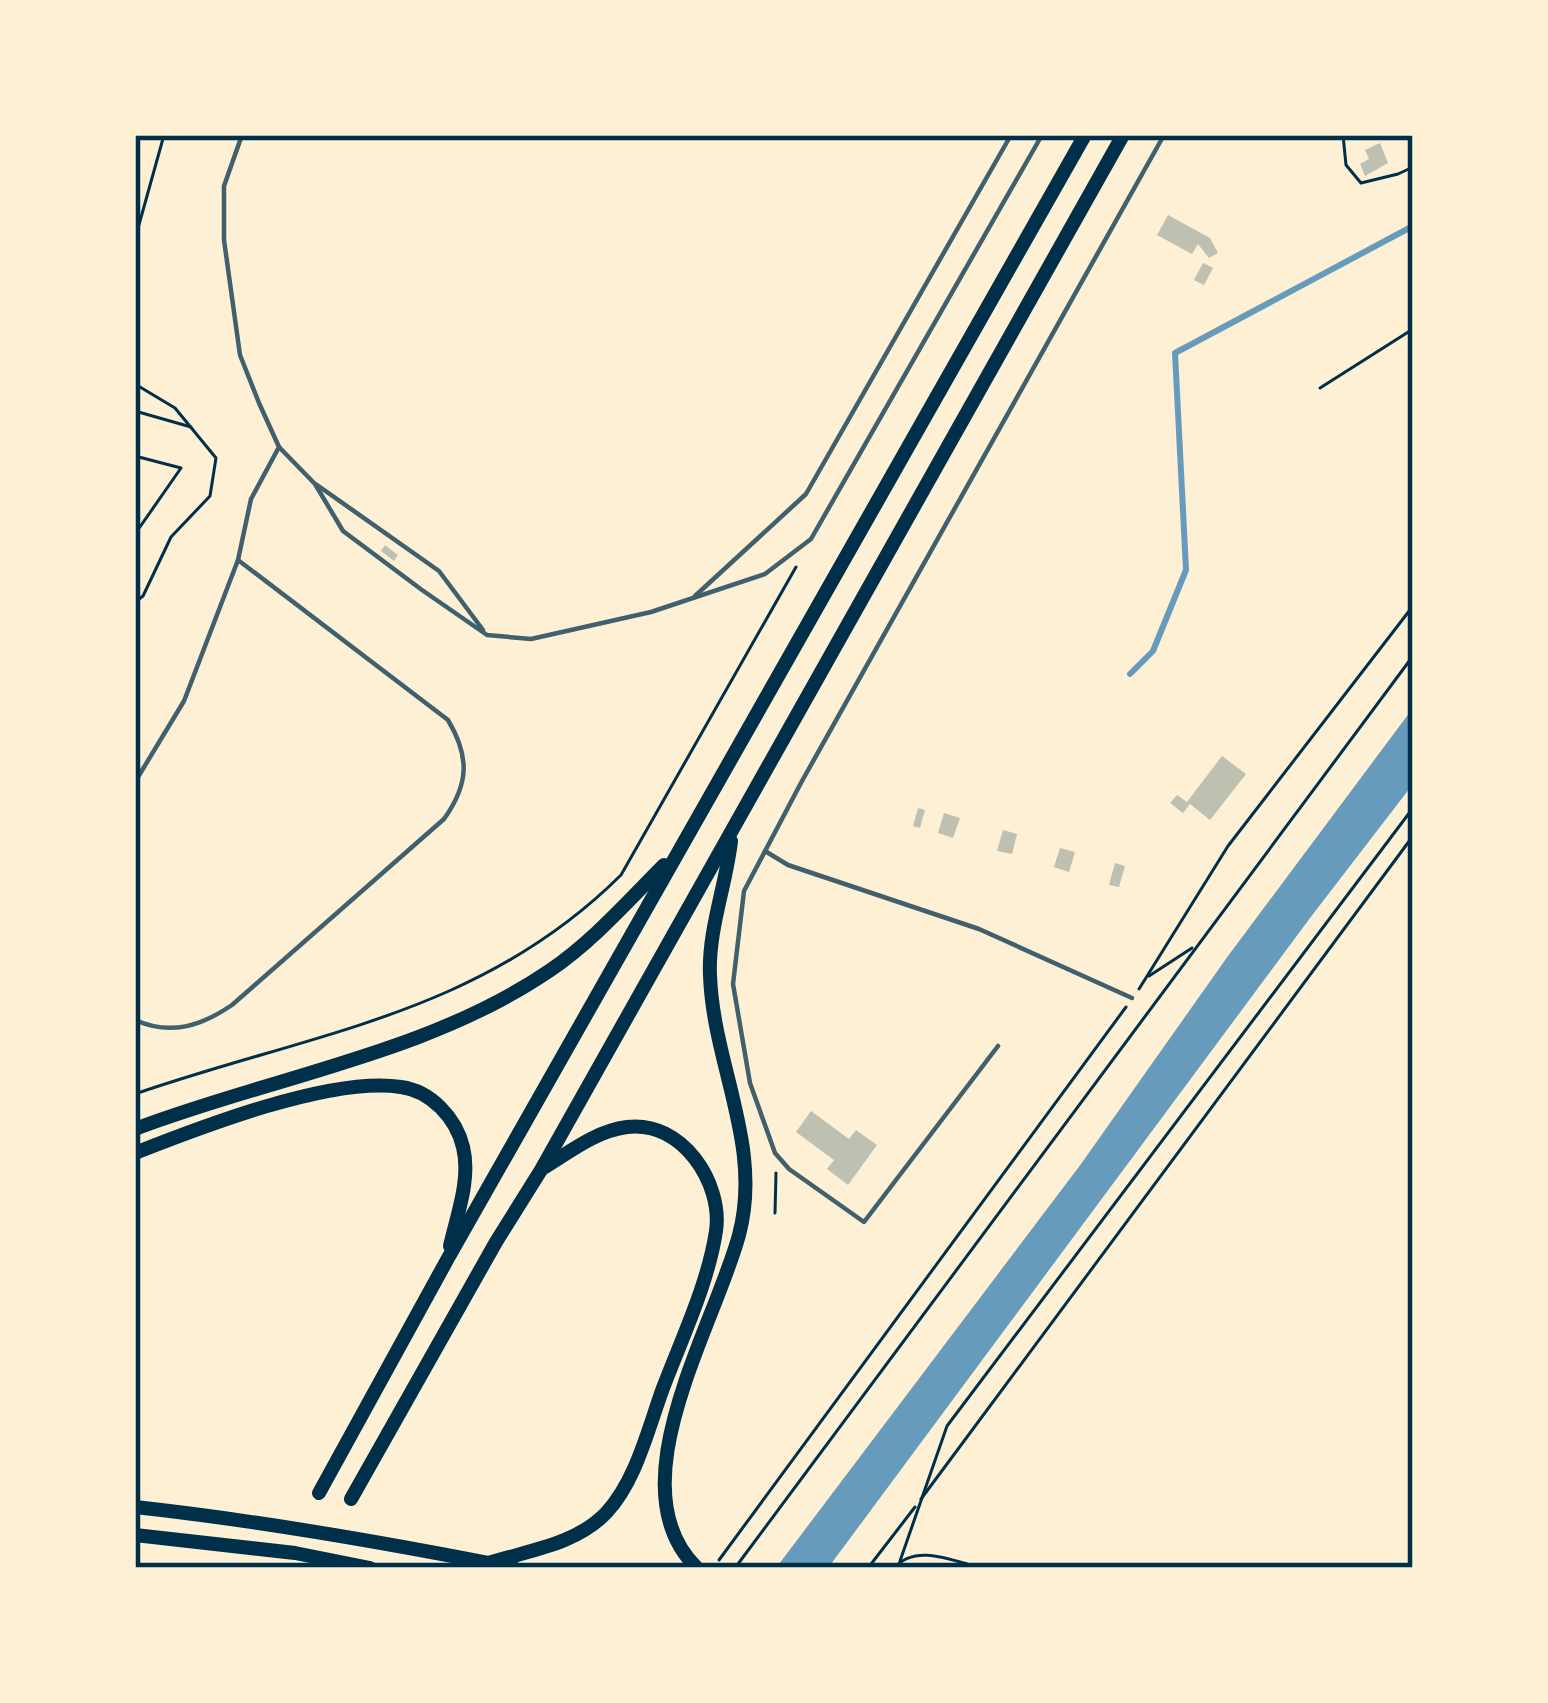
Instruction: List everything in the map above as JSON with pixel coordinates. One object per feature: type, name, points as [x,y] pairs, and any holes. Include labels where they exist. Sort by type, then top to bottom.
[{"type":"highway","points":[[319,1493],[1085,135]]},
{"type":"highway","points":[[351,1499],[1123,135]]},
{"type":"highway","points":[[698,1568],[668,1525],[663,1460],[727,1273],[746,1202],[741,1123],[718,1040],[710,972],[731,832]]},
{"type":"highway","points":[[135,1130],[454,1022],[510,995],[586,943],[680,848]]},
{"type":"highway","points":[[135,1153],[332,1090],[402,1087],[424,1094],[443,1109],[463,1145],[464,1186],[447,1260]]},
{"type":"highway","points":[[489,1563],[576,1535],[608,1511],[636,1460],[716,1230],[710,1181],[684,1148],[655,1130],[638,1126],[591,1138],[541,1170]]},
{"type":"highway","points":[[135,1507],[239,1518],[514,1568]]},
{"type":"highway","points":[[135,1535],[232,1545],[368,1568]]},
{"type":"lane","points":[[242,135],[224,185],[224,240],[240,355],[279,446],[315,484],[439,572],[487,635]]},
{"type":"lane","points":[[691,598],[806,494],[1011,135]]},
{"type":"lane","points":[[315,484],[343,531],[487,635],[531,638],[651,612],[765,574],[812,539],[1042,135]]},
{"type":"lane","points":[[998,1046],[864,1222],[789,1169],[775,1153],[750,1083],[733,984],[744,891],[1164,135]]},
{"type":"lane","points":[[135,782],[184,701],[238,560],[251,499],[279,446]]},
{"type":"lane","points":[[135,1020],[154,1028],[182,1029],[232,1005],[444,819],[462,788],[465,755],[448,720],[238,560]]},
{"type":"lane","points":[[764,850],[788,865],[980,929],[1132,998]]},
{"type":"path","points":[[135,153],[140,135]]},
{"type":"path","points":[[135,239],[164,135]]},
{"type":"path","points":[[1343,135],[1346,165],[1361,183],[1413,167]]},
{"type":"path","points":[[1320,388],[1413,329]]},
{"type":"path","points":[[135,383],[175,408],[216,458],[210,496],[171,537],[143,596],[135,602]]},
{"type":"path","points":[[135,412],[194,428]]},
{"type":"path","points":[[135,456],[181,468],[135,534]]},
{"type":"path","points":[[135,1094],[411,1009],[481,979],[581,915],[621,875],[812,539]]},
{"type":"path","points":[[719,1560],[1148,977],[1228,846],[1413,606]]},
{"type":"path","points":[[735,1568],[1413,656]]},
{"type":"path","points":[[894,1568],[947,1426],[1413,808]]},
{"type":"path","points":[[868,1568],[1413,836]]},
{"type":"path","points":[[1148,977],[1194,947]]},
{"type":"path","points":[[775,1153],[775,1213]]},
{"type":"path","points":[[899,1561],[923,1553],[981,1568]]},
{"type":"water","points":[[1413,708],[1413,784],[828,1568],[776,1568],[1081,1164]]},
{"type":"building","points":[[1380,143],[1388,163],[1365,176],[1360,164],[1369,159],[1365,150]]},
{"type":"building","points":[[1168,215],[1210,238],[1218,253],[1209,258],[1198,244],[1192,254],[1157,235]]},
{"type":"building","points":[[1203,263],[1213,268],[1204,285],[1194,280]]},
{"type":"building","points":[[385,545],[398,555],[394,561],[381,551]]},
{"type":"building","points":[[1222,756],[1246,774],[1210,820],[1190,804],[1183,813],[1170,803],[1177,795],[1187,802]]},
{"type":"building","points":[[918,808],[925,810],[920,828],[913,826]]},
{"type":"building","points":[[944,813],[960,818],[953,838],[938,833]]},
{"type":"building","points":[[1003,830],[1017,834],[1012,854],[997,851]]},
{"type":"building","points":[[1060,848],[1075,852],[1069,872],[1054,867]]},
{"type":"building","points":[[1115,863],[1125,866],[1119,887],[1109,885]]},
{"type":"building","points":[[811,1111],[849,1139],[856,1130],[877,1145],[848,1185],[827,1169],[834,1160],[796,1132]]},
{"type":"waterway","points":[[1130,674],[1153,651],[1186,570],[1175,353],[1413,226]]}]
